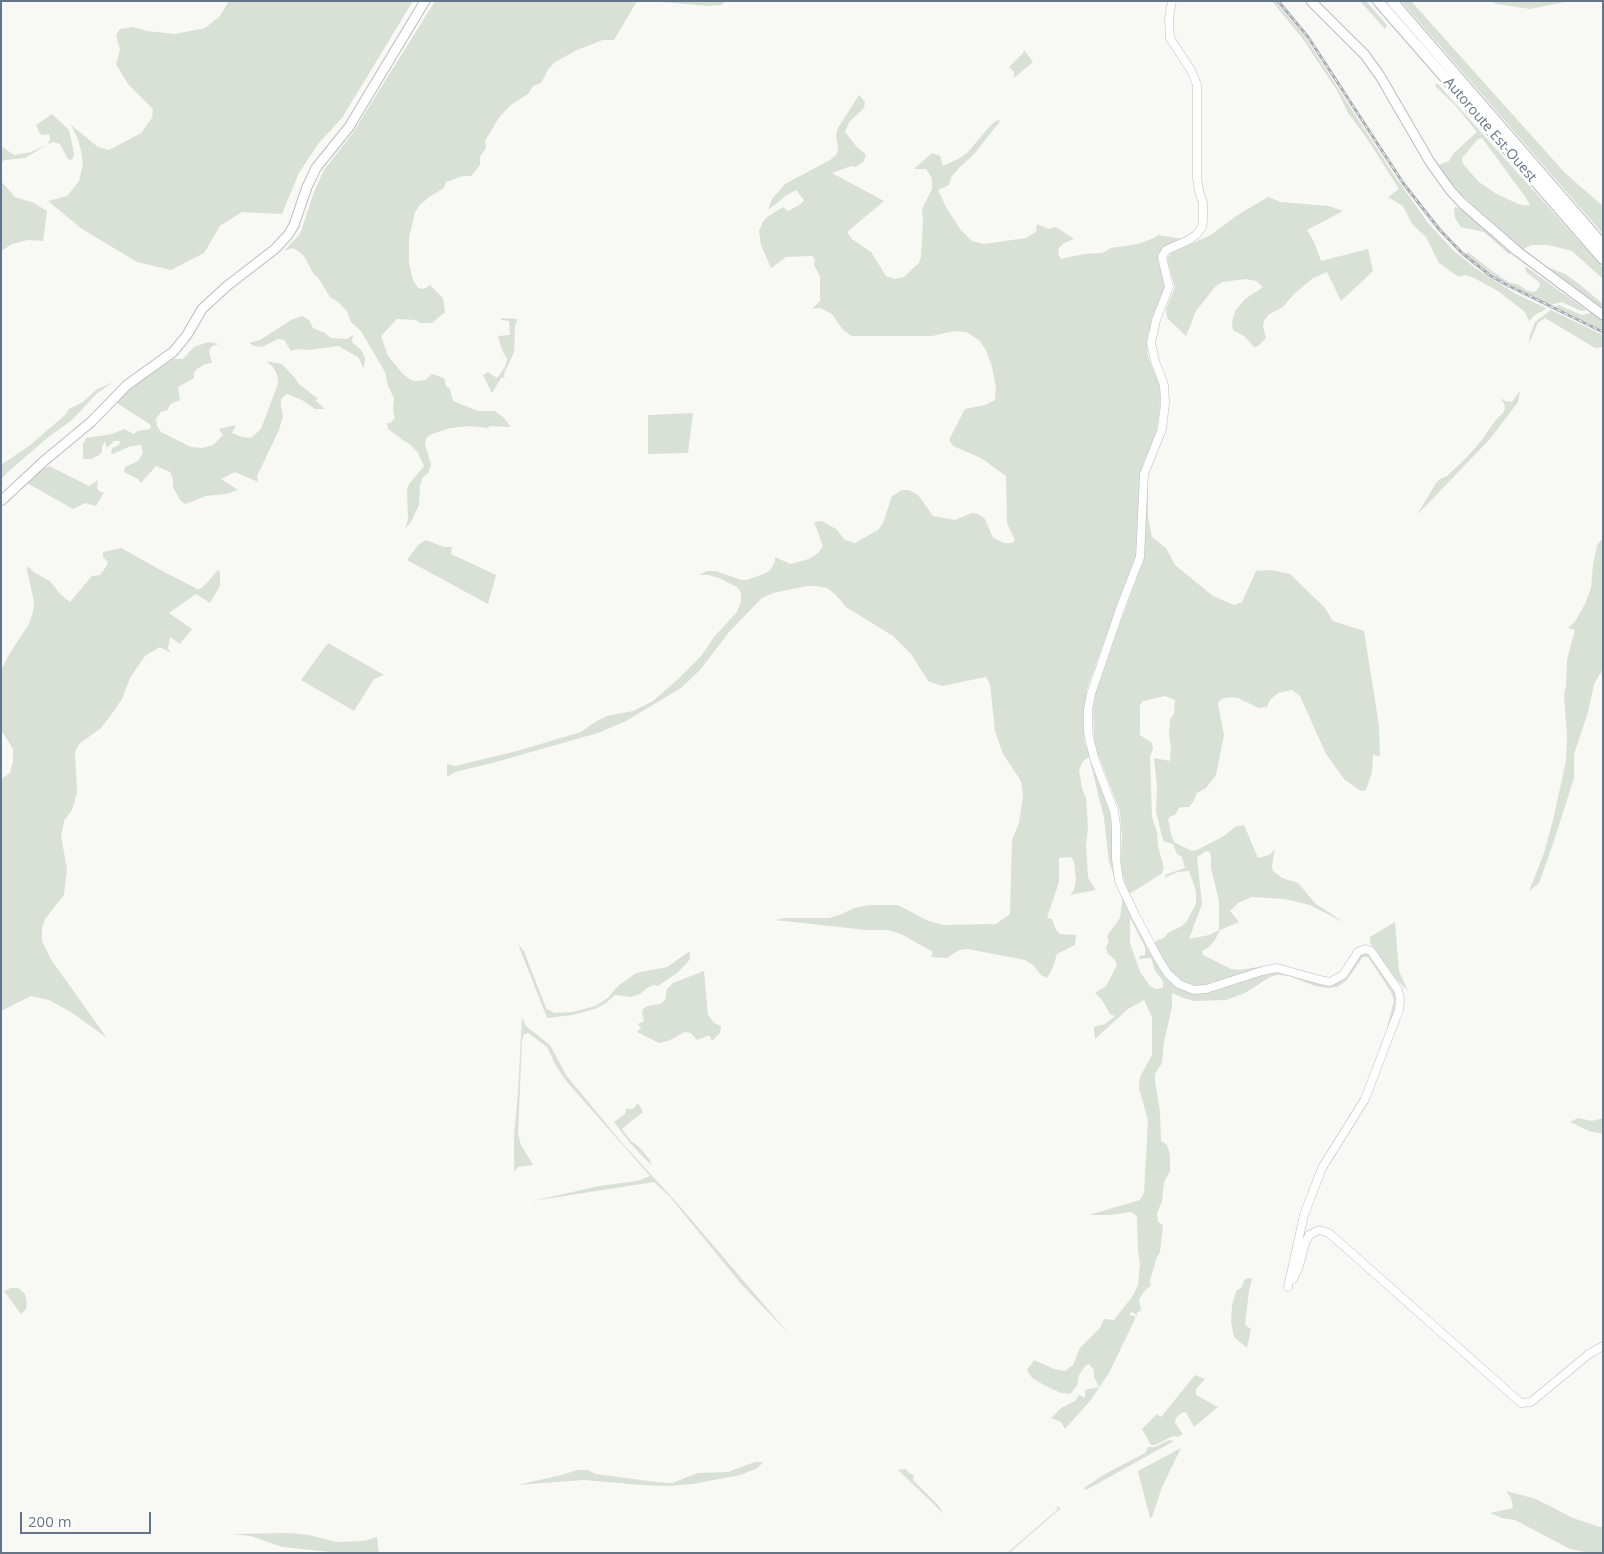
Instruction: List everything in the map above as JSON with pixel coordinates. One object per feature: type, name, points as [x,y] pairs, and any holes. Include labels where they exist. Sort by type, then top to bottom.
[{"type":"highway","name":"Autoroute Est-Ouest","points":[[1378,1],[1603,259]]},
{"type":"highway","name":"Autoroute Est-Ouest","points":[[1392,1],[1603,245]]},
{"type":"main road","points":[[1,501],[44,461],[91,422],[127,385],[173,352],[187,335],[202,309],[227,286],[276,249],[294,225],[307,187],[316,168],[349,127],[425,1]]},
{"type":"main road","points":[[1311,1],[1365,55],[1380,76],[1430,162],[1462,203],[1517,251],[1603,315]]},
{"type":"street","points":[[1172,1],[1169,18],[1170,38],[1192,72],[1197,85],[1197,177],[1204,213],[1202,227],[1196,235],[1188,241],[1166,250],[1162,257],[1169,287],[1156,320],[1151,343],[1154,361],[1164,385],[1165,402],[1162,429],[1144,474],[1140,557],[1094,686],[1088,709],[1090,746],[1114,811],[1119,881],[1163,966],[1172,978],[1183,987],[1194,990],[1206,989],[1277,968],[1330,982],[1344,975],[1358,952],[1365,949],[1371,951],[1398,990],[1399,1010],[1365,1099],[1326,1162],[1304,1215],[1288,1287],[1298,1269],[1307,1238],[1316,1230],[1326,1231],[1522,1403],[1531,1402],[1589,1354],[1603,1346]]},
{"type":"shaded area","points":[[229,1],[413,1],[342,118],[318,144],[299,173],[282,214],[242,212],[220,226],[204,253],[171,270],[137,262],[82,229],[48,201],[67,196],[79,181],[83,164],[78,139],[71,125],[98,147],[109,150],[141,133],[152,118],[153,109],[128,84],[116,64],[120,50],[116,35],[120,29],[133,27],[147,31],[175,34],[205,28],[220,16]]},
{"type":"shaded area","points":[[435,1],[637,1],[614,40],[603,40],[577,50],[555,62],[541,83],[533,86],[528,94],[511,105],[500,116],[485,141],[486,148],[480,157],[480,165],[471,176],[463,176],[446,182],[444,188],[429,197],[415,212],[409,238],[409,263],[413,280],[418,288],[424,289],[430,285],[443,298],[445,312],[432,323],[397,319],[381,336],[388,356],[403,374],[411,380],[425,380],[432,374],[444,378],[446,386],[450,389],[453,401],[478,411],[495,411],[511,427],[490,426],[488,428],[469,426],[450,428],[426,438],[425,444],[431,465],[420,485],[419,505],[411,522],[405,529],[408,519],[407,491],[409,484],[424,466],[418,453],[410,444],[388,429],[387,423],[390,423],[395,418],[393,410],[394,398],[388,386],[385,372],[361,331],[351,322],[347,311],[330,297],[313,273],[304,256],[292,248],[284,251],[300,234],[314,192],[324,170],[352,134]]},
{"type":"shaded area","points":[[650,1],[726,1],[721,5],[710,6]]},
{"type":"shaded area","points":[[1272,1],[1275,1],[1305,37],[1394,175],[1429,224],[1452,249],[1475,268],[1516,294],[1546,308],[1543,311],[1536,314],[1529,321],[1525,312],[1498,291],[1474,278],[1465,275],[1459,277],[1439,263],[1426,237],[1412,224],[1403,206],[1388,197],[1399,189],[1368,140],[1348,113],[1338,92],[1303,39]]},
{"type":"shaded area","points":[[1360,1],[1366,1],[1387,25],[1385,29]]},
{"type":"shaded area","points":[[1401,1],[1411,1],[1565,173],[1603,206],[1603,234]]},
{"type":"shaded area","points":[[1491,1],[1569,1],[1530,9],[1497,4]]},
{"type":"shaded area","points":[[1024,50],[1033,62],[1014,78],[1014,72],[1009,67]]},
{"type":"shaded area","points":[[1437,83],[1603,268],[1603,279],[1572,251],[1548,245],[1532,245],[1523,249],[1462,195],[1448,179],[1439,165],[1449,161],[1454,153],[1477,132],[1456,106],[1435,86]],"holes":[[[1482,138],[1530,206],[1518,204],[1495,193],[1479,182],[1463,164],[1462,158],[1478,139]]]},
{"type":"shaded area","points":[[859,95],[865,102],[864,108],[849,122],[845,132],[866,155],[864,161],[856,167],[851,166],[832,173],[884,201],[847,232],[852,239],[871,252],[886,276],[895,279],[904,277],[919,263],[921,257],[922,209],[932,189],[932,178],[926,169],[914,169],[932,153],[940,156],[943,166],[960,158],[967,153],[991,125],[1001,120],[975,153],[951,177],[949,185],[938,190],[960,229],[972,241],[984,244],[1026,238],[1036,232],[1037,224],[1048,229],[1056,227],[1074,239],[1064,243],[1059,248],[1058,254],[1061,259],[1084,254],[1102,253],[1111,248],[1138,244],[1158,235],[1183,239],[1167,245],[1163,249],[1165,286],[1148,333],[1148,357],[1159,384],[1161,395],[1154,442],[1145,458],[1140,479],[1137,557],[1117,605],[1087,689],[1083,717],[1085,743],[1110,812],[1117,884],[1109,862],[1104,818],[1089,757],[1083,761],[1079,770],[1086,798],[1088,878],[1096,890],[1070,895],[1074,890],[1076,880],[1074,861],[1071,857],[1059,858],[1059,882],[1047,918],[1052,919],[1056,930],[1060,934],[1076,935],[1075,945],[1057,954],[1047,978],[1025,960],[968,949],[959,950],[947,958],[931,957],[933,952],[901,934],[888,930],[866,930],[775,920],[785,918],[829,918],[854,908],[870,905],[898,905],[926,920],[943,925],[996,924],[1010,914],[1012,840],[1019,823],[1023,796],[1021,781],[1003,754],[995,731],[990,684],[986,677],[942,686],[928,681],[911,654],[893,636],[846,607],[827,588],[807,586],[773,593],[762,598],[729,632],[700,670],[681,688],[626,721],[598,733],[455,772],[447,777],[447,764],[455,766],[517,751],[581,732],[607,716],[633,711],[653,701],[702,655],[714,637],[737,612],[741,601],[741,593],[737,587],[719,578],[699,575],[707,571],[716,571],[741,580],[747,580],[766,573],[771,569],[775,562],[775,557],[790,564],[809,559],[818,553],[823,546],[814,522],[822,521],[836,529],[845,540],[855,543],[878,530],[883,523],[892,496],[902,490],[909,490],[918,495],[933,516],[955,520],[972,513],[978,514],[985,519],[993,538],[1004,543],[1012,543],[1015,540],[1007,523],[1006,476],[981,458],[953,446],[949,440],[965,409],[985,405],[995,400],[996,388],[992,367],[986,350],[979,340],[966,332],[954,331],[932,336],[852,336],[843,330],[832,314],[820,308],[812,309],[820,301],[820,276],[814,265],[815,259],[812,256],[786,257],[771,268],[761,245],[759,231],[767,217],[783,207],[788,211],[801,204],[804,200],[796,190],[768,210],[772,199],[785,184],[830,160],[837,154],[836,136],[838,128]]},
{"type":"shaded area","points":[[52,114],[69,130],[74,155],[72,160],[68,159],[60,144],[54,142],[48,144],[49,134],[40,134],[36,125]]},
{"type":"shaded area","points":[[48,144],[25,158],[5,160],[1,166],[1,146],[14,155],[31,152]]},
{"type":"shaded area","points":[[1,181],[15,197],[34,203],[47,211],[43,241],[28,240],[12,244],[1,251]]},
{"type":"shaded area","points":[[1268,197],[1281,202],[1329,206],[1343,211],[1307,230],[1321,261],[1368,249],[1373,271],[1341,301],[1327,272],[1313,278],[1293,295],[1283,307],[1268,315],[1263,327],[1266,338],[1258,346],[1254,347],[1244,336],[1233,330],[1232,322],[1235,311],[1245,299],[1263,287],[1256,281],[1246,279],[1222,282],[1215,287],[1196,311],[1186,336],[1167,318],[1166,310],[1175,287],[1167,259],[1171,253],[1211,235],[1236,216]]},
{"type":"shaded area","points":[[1455,207],[1473,219],[1510,252],[1510,255],[1484,232],[1461,227],[1455,218]]},
{"type":"shaded area","points":[[1468,252],[1510,283],[1535,292],[1540,286],[1539,282],[1526,272],[1525,266],[1586,310],[1579,310],[1562,302],[1550,305],[1519,290],[1496,277],[1466,254]]},
{"type":"shaded area","points":[[1548,267],[1565,274],[1579,284],[1603,304],[1603,309]]},
{"type":"shaded area","points":[[1558,305],[1582,315],[1591,313],[1603,321],[1603,330],[1555,307]]},
{"type":"shaded area","points":[[1551,310],[1603,335],[1603,347],[1595,348],[1545,318],[1538,323],[1529,344],[1535,322]]},
{"type":"shaded area","points":[[302,316],[309,320],[313,328],[331,338],[347,339],[353,335],[352,342],[361,350],[365,358],[364,369],[358,357],[338,346],[291,351],[284,340],[278,339],[262,347],[249,343],[260,340],[291,320]]},
{"type":"shaded area","points":[[501,318],[517,319],[514,352],[504,374],[505,377],[501,378],[492,393],[483,375],[488,372],[497,378],[505,367],[507,359],[498,336],[510,335],[509,321],[501,320]]},
{"type":"shaded area","points":[[208,342],[219,344],[212,346],[209,351],[212,363],[205,364],[197,369],[194,373],[194,378],[178,387],[180,400],[172,403],[168,410],[161,412],[156,419],[157,426],[161,432],[191,447],[202,448],[213,445],[223,435],[219,429],[236,425],[232,433],[251,438],[261,429],[278,384],[277,374],[266,361],[282,364],[299,384],[318,399],[315,400],[325,409],[315,409],[302,400],[287,394],[281,399],[283,416],[279,430],[257,476],[258,482],[235,472],[221,479],[238,490],[226,494],[206,496],[185,504],[180,500],[173,487],[173,479],[170,472],[156,466],[141,483],[138,479],[124,472],[125,467],[138,461],[143,453],[141,445],[131,446],[113,454],[111,453],[112,448],[119,445],[120,441],[114,441],[108,447],[105,441],[102,452],[99,455],[91,459],[83,459],[83,444],[86,438],[112,434],[124,429],[134,434],[137,431],[150,429],[151,425],[115,402],[123,394],[173,359],[183,359],[194,347]]},
{"type":"shaded area","points":[[113,382],[96,394],[73,419],[46,439],[1,479],[1,465],[29,446],[65,415],[69,409],[83,402],[96,390]]},
{"type":"shaded area","points":[[1520,391],[1518,402],[1490,439],[1417,515],[1436,483],[1447,476],[1466,458],[1502,414],[1505,409],[1504,403],[1500,398],[1512,402]]},
{"type":"shaded area","points":[[693,413],[688,453],[648,454],[648,415]]},
{"type":"shaded area","points":[[49,466],[89,486],[98,480],[97,488],[100,492],[104,492],[96,506],[85,503],[73,509],[27,483],[41,470]]},
{"type":"shaded area","points":[[1148,474],[1148,517],[1152,537],[1166,548],[1175,565],[1213,596],[1234,605],[1242,602],[1256,571],[1271,570],[1290,574],[1324,607],[1333,621],[1364,631],[1379,726],[1380,756],[1373,755],[1372,772],[1366,790],[1361,791],[1345,780],[1326,754],[1300,696],[1292,690],[1278,693],[1270,700],[1267,707],[1259,708],[1232,697],[1220,700],[1218,704],[1224,735],[1216,775],[1206,788],[1197,793],[1189,807],[1179,808],[1175,815],[1168,819],[1174,842],[1192,851],[1197,850],[1224,836],[1235,827],[1244,825],[1258,858],[1269,855],[1275,849],[1273,871],[1282,878],[1298,883],[1316,904],[1345,923],[1310,905],[1285,899],[1252,897],[1238,903],[1230,911],[1239,922],[1220,930],[1209,947],[1202,951],[1203,955],[1231,969],[1239,970],[1271,965],[1199,987],[1182,983],[1171,973],[1154,944],[1157,940],[1164,938],[1168,933],[1182,926],[1187,921],[1196,904],[1196,891],[1189,871],[1178,872],[1164,878],[1167,874],[1185,868],[1182,857],[1177,854],[1173,844],[1163,841],[1156,811],[1157,786],[1154,758],[1170,761],[1170,720],[1174,713],[1175,700],[1165,696],[1143,701],[1140,705],[1140,735],[1152,743],[1153,748],[1150,757],[1152,817],[1164,868],[1161,874],[1131,893],[1128,891],[1122,874],[1120,811],[1094,740],[1093,709],[1096,693],[1144,558]],"holes":[[[1206,851],[1210,852],[1211,868],[1219,901],[1219,930],[1209,935],[1189,939],[1202,904],[1197,857]]]},
{"type":"shaded area","points":[[1603,538],[1603,669],[1594,684],[1588,712],[1574,754],[1574,778],[1552,847],[1539,883],[1529,891],[1544,853],[1566,761],[1567,736],[1564,695],[1567,660],[1575,630],[1568,628],[1575,622],[1585,604],[1591,588],[1597,545]]},
{"type":"shaded area","points":[[426,540],[444,547],[452,547],[451,554],[496,575],[488,604],[407,560],[418,545]]},
{"type":"shaded area","points":[[121,548],[197,589],[205,585],[218,570],[220,573],[220,586],[210,603],[196,594],[169,613],[192,629],[180,644],[170,637],[168,648],[171,653],[160,647],[145,656],[130,678],[122,699],[111,715],[101,728],[79,744],[75,752],[77,793],[72,810],[64,821],[61,836],[67,869],[64,895],[45,919],[42,928],[42,941],[52,961],[107,1038],[71,1012],[49,1000],[31,996],[1,1011],[1,779],[10,773],[13,749],[1,730],[1,670],[29,624],[33,612],[34,602],[27,570],[28,566],[35,573],[50,581],[60,594],[70,602],[92,576],[100,575],[106,567],[108,562],[103,557],[103,552]]},
{"type":"shaded area","points":[[328,643],[384,675],[374,679],[354,711],[301,680]]},
{"type":"shaded area","points":[[1123,896],[1163,972],[1173,985],[1181,989],[1194,993],[1267,972],[1283,972],[1330,984],[1337,983],[1346,977],[1362,953],[1366,952],[1390,983],[1395,994],[1395,1010],[1385,1037],[1394,1000],[1391,992],[1368,957],[1363,957],[1346,981],[1337,987],[1315,986],[1289,976],[1278,975],[1270,977],[1245,993],[1226,1000],[1195,1001],[1172,993],[1172,1007],[1164,1042],[1162,1063],[1155,1074],[1160,1112],[1161,1141],[1167,1145],[1170,1155],[1170,1171],[1164,1182],[1162,1201],[1157,1213],[1158,1222],[1163,1225],[1160,1252],[1150,1280],[1151,1286],[1146,1289],[1139,1299],[1141,1311],[1137,1312],[1137,1316],[1133,1312],[1130,1313],[1130,1315],[1135,1316],[1135,1319],[1109,1373],[1090,1401],[1065,1429],[1061,1422],[1051,1418],[1061,1408],[1075,1401],[1079,1395],[1085,1398],[1085,1390],[1099,1387],[1094,1377],[1094,1370],[1089,1364],[1085,1366],[1079,1375],[1077,1386],[1070,1394],[1061,1393],[1044,1385],[1032,1378],[1027,1370],[1034,1360],[1054,1369],[1065,1371],[1073,1365],[1080,1348],[1100,1328],[1104,1319],[1114,1320],[1132,1297],[1138,1285],[1140,1264],[1137,1216],[1131,1212],[1111,1215],[1089,1215],[1140,1200],[1144,1193],[1148,1120],[1139,1088],[1140,1077],[1152,1055],[1152,1017],[1144,1000],[1128,1009],[1095,1039],[1094,1030],[1094,1027],[1105,1024],[1115,1016],[1110,1014],[1102,1000],[1095,993],[1106,986],[1117,965],[1115,960],[1107,953],[1106,947],[1109,942],[1107,936],[1120,918]],"holes":[[[1130,918],[1145,947],[1145,955],[1140,956],[1139,959],[1151,958],[1155,971],[1163,981],[1163,988],[1156,989],[1150,986],[1140,972],[1130,943]]]},
{"type":"shaded area","points":[[1395,922],[1399,971],[1408,991],[1397,980],[1370,943],[1370,937]]},
{"type":"shaded area","points":[[518,944],[524,951],[546,1008],[554,1013],[573,1012],[595,1006],[608,998],[618,986],[636,973],[667,967],[690,951],[690,958],[677,973],[658,986],[653,985],[640,994],[631,997],[615,995],[595,1009],[572,1015],[547,1018]]},
{"type":"shaded area","points":[[704,971],[708,1015],[714,1023],[721,1026],[720,1033],[712,1041],[710,1036],[697,1040],[691,1033],[685,1032],[668,1041],[659,1043],[637,1032],[641,1028],[638,1024],[644,1021],[643,1009],[647,1006],[660,1004],[665,1000],[667,989],[673,983]]},
{"type":"shaded area","points":[[522,1017],[526,1026],[550,1045],[566,1075],[623,1144],[677,1203],[790,1335],[742,1285],[670,1197],[654,1182],[532,1201],[599,1186],[637,1181],[650,1176],[567,1082],[556,1066],[547,1047],[528,1033],[524,1034],[522,1040],[518,1134],[521,1145],[533,1165],[518,1167],[514,1172],[514,1136]]},
{"type":"shaded area","points":[[638,1103],[643,1112],[622,1129],[650,1160],[651,1165],[630,1143],[614,1122],[625,1114],[626,1109],[633,1109]]},
{"type":"shaded area","points":[[1578,1118],[1592,1121],[1603,1118],[1603,1134],[1589,1131],[1570,1122]]},
{"type":"shaded area","points":[[1252,1279],[1245,1325],[1251,1329],[1247,1348],[1234,1337],[1231,1322],[1232,1306],[1236,1291],[1242,1287],[1244,1280]]},
{"type":"shaded area","points":[[18,1288],[25,1294],[26,1309],[21,1314],[4,1291]]},
{"type":"shaded area","points":[[1195,1375],[1205,1379],[1196,1389],[1196,1395],[1218,1407],[1194,1427],[1186,1412],[1181,1413],[1176,1418],[1175,1423],[1183,1434],[1151,1445],[1142,1429],[1157,1414],[1161,1417]]},
{"type":"shaded area","points":[[1169,1440],[1174,1441],[1086,1490],[1084,1488],[1103,1475],[1145,1453],[1148,1447],[1155,1447]]},
{"type":"shaded area","points":[[1181,1448],[1162,1487],[1152,1517],[1150,1518],[1138,1471]]},
{"type":"shaded area","points":[[755,1462],[763,1462],[758,1468],[740,1475],[693,1484],[669,1486],[584,1480],[517,1485],[577,1470],[672,1483],[698,1473],[728,1472]]},
{"type":"shaded area","points":[[906,1469],[914,1475],[913,1480],[938,1505],[944,1514],[898,1470]]},
{"type":"shaded area","points":[[1506,1491],[1536,1499],[1573,1518],[1603,1528],[1603,1553],[1590,1553],[1570,1549],[1515,1520],[1502,1518],[1490,1513],[1513,1508],[1511,1498]]},
{"type":"shaded area","points":[[1056,1506],[1061,1508],[1007,1553],[1058,1509]]},
{"type":"shaded area","points":[[290,1533],[309,1535],[336,1542],[364,1541],[377,1537],[379,1553],[330,1552],[282,1547],[251,1536],[232,1534]]},
{"type":"railway","points":[[1278,1],[1308,37],[1403,183],[1439,229],[1462,253],[1491,276],[1507,285],[1603,332]]}]
